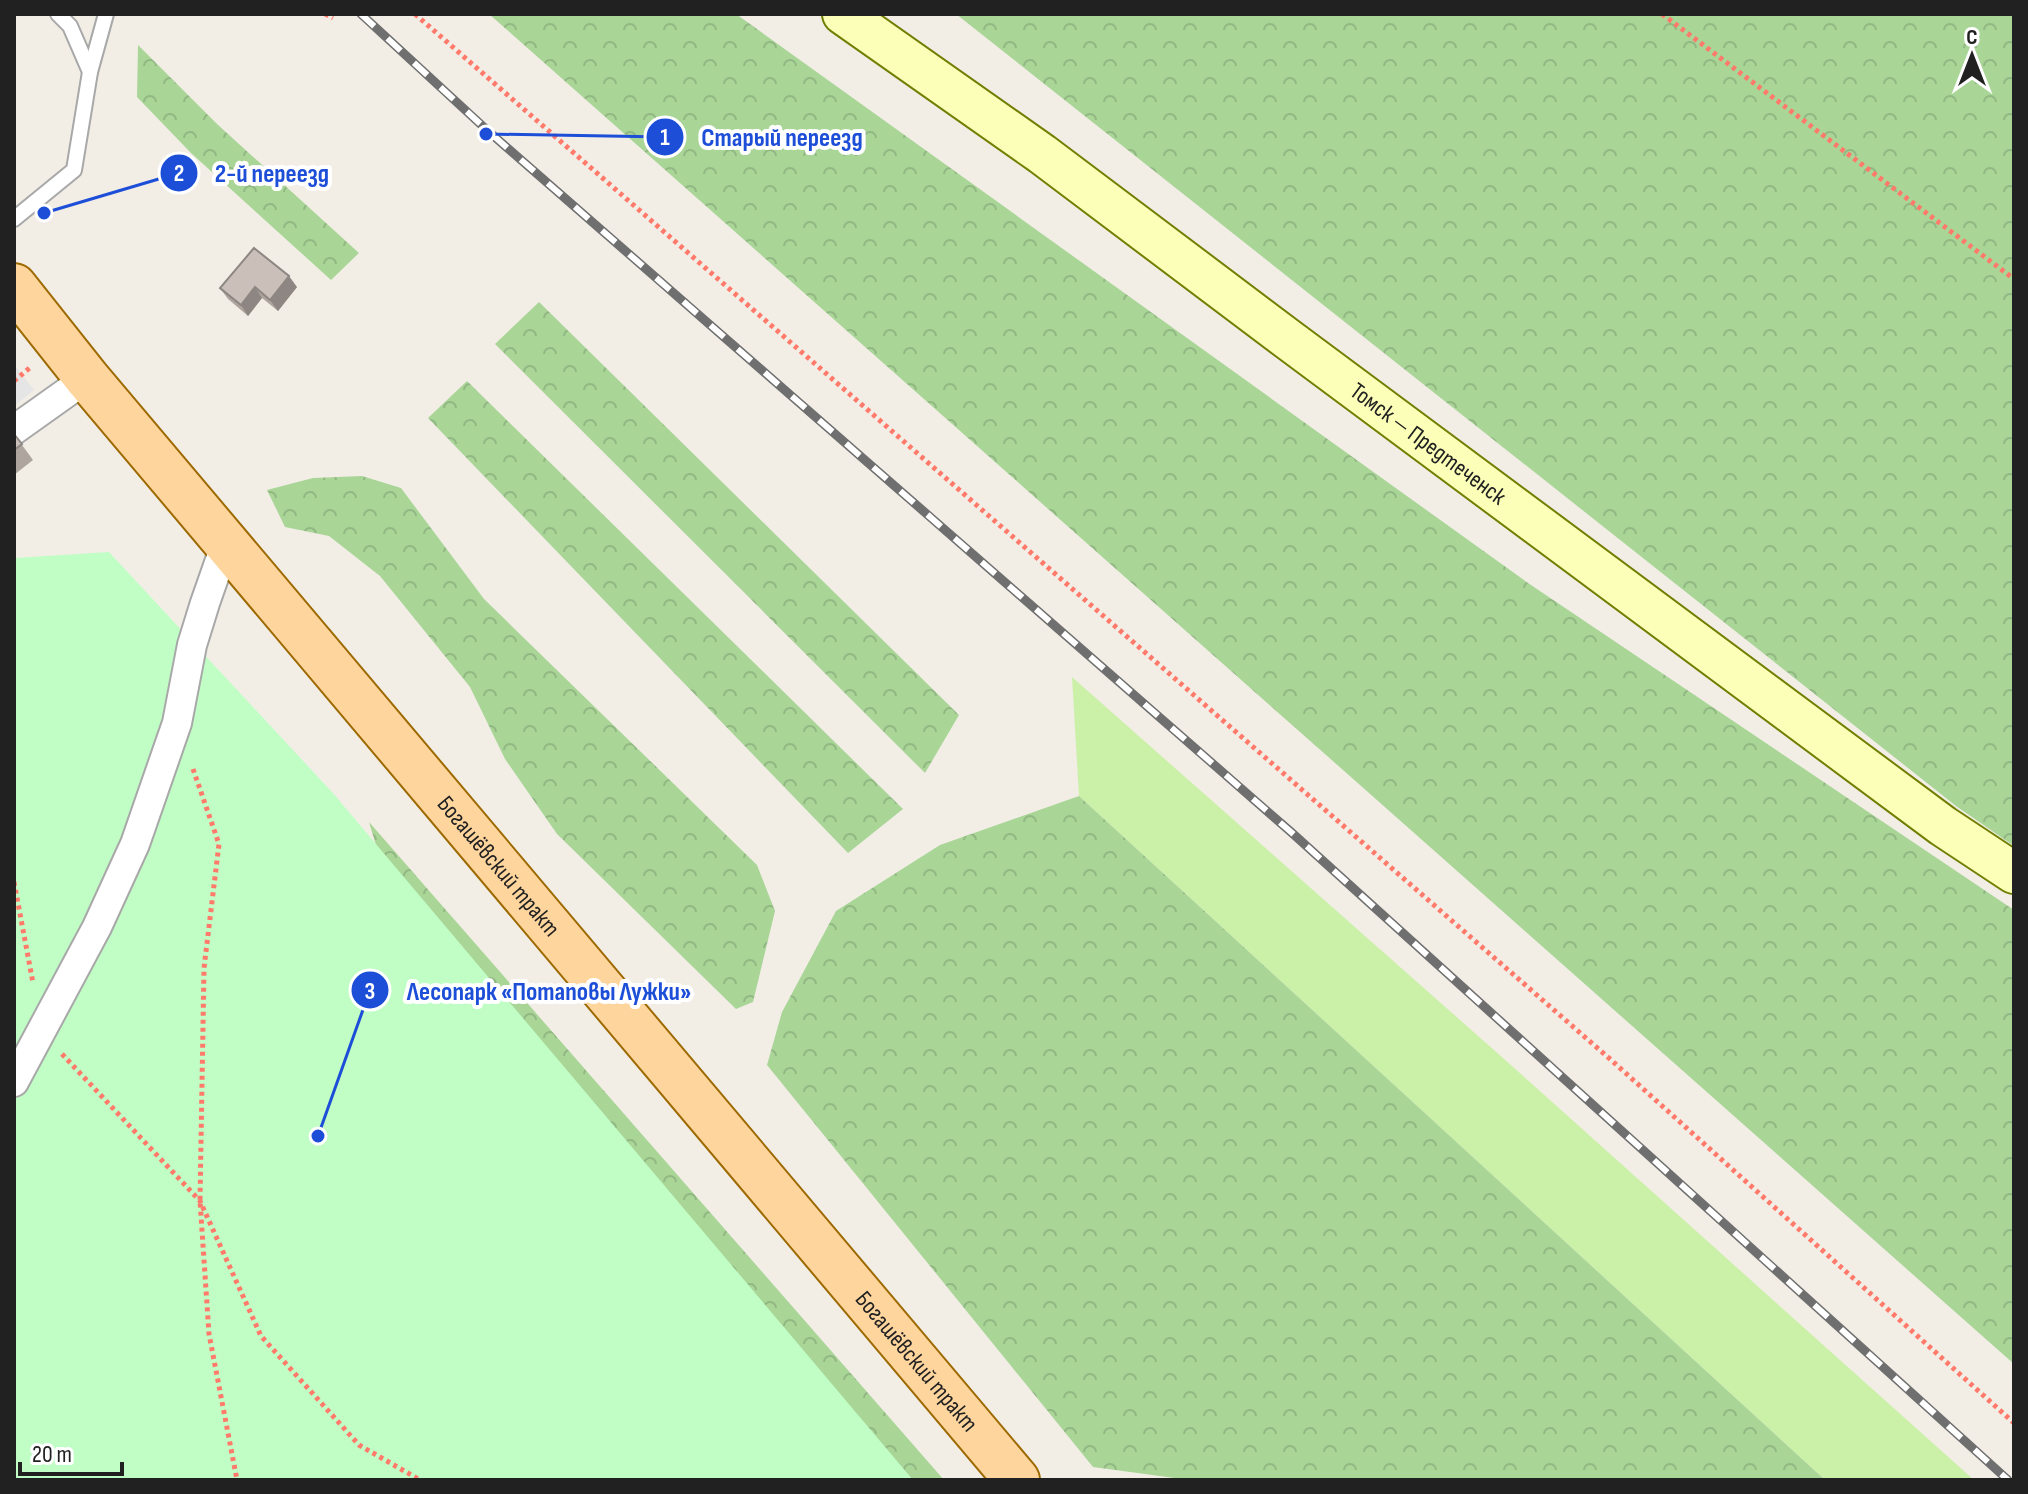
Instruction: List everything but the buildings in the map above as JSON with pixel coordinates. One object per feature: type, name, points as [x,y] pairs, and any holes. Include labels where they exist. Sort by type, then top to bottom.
[{"type":"main road","name":"Томск — Предтеченск","points":[[843,14],[1042,154],[1930,816],[2014,873]]},
{"type":"main road","name":"Богашёвский тракт","points":[[14,286],[87,378],[1017,1480]]},
{"type":"street","points":[[14,430],[87,378]]},
{"type":"street","points":[[14,1082],[97,927],[135,844],[177,723],[192,645],[226,543]]},
{"type":"lane","points":[[58,14],[70,26],[90,72]]},
{"type":"lane","points":[[14,219],[74,170],[90,72],[106,14]]},
{"type":"path","points":[[325,14],[333,18]]},
{"type":"path","points":[[415,14],[1598,1049],[2014,1423]]},
{"type":"path","points":[[1662,14],[2014,279]]},
{"type":"path","points":[[177,723],[219,844],[204,968],[200,1201],[209,1334],[237,1480]]},
{"type":"path","points":[[14,882],[42,1033],[200,1201],[261,1336],[359,1445],[420,1480]]},
{"type":"green space","points":[[489,14],[736,14],[1528,583],[2014,910],[2014,1364]]},
{"type":"green space","points":[[956,14],[2014,14],[2014,846],[1956,806]]},
{"type":"green space","points":[[138,45],[217,124],[359,253],[331,280],[191,153],[137,97]]},
{"type":"green space","points":[[539,302],[959,715],[925,773],[495,344]]},
{"type":"green space","points":[[467,381],[903,809],[848,853],[428,418]]},
{"type":"green space","points":[[362,476],[401,488],[484,599],[757,865],[775,911],[753,1002],[736,1009],[557,834],[505,759],[470,687],[380,576],[329,536],[285,527],[267,490],[313,478]]},
{"type":"green space","points":[[109,552],[332,792],[913,1480],[14,1480],[14,558]]},
{"type":"green space","points":[[1072,677],[1974,1480],[1825,1480],[1079,796]]},
{"type":"green space","points":[[1079,796],[1825,1480],[1189,1480],[1093,1467],[767,1065],[782,1012],[836,911],[940,845]]},
{"type":"green space","points":[[369,822],[944,1480],[797,1480],[382,865]]},
{"type":"shaded area","points":[[14,364],[34,390],[14,406]]},
{"type":"railway","points":[[361,14],[488,131],[1291,832],[2008,1480]]},
{"type":"place","name":"Старый переезд","points":[[486,134]]},
{"type":"place","name":"2-й переезд","points":[[44,213]]},
{"type":"place","name":"Лесопарк «Потаповы Лужки»","points":[[318,1136]]}]
